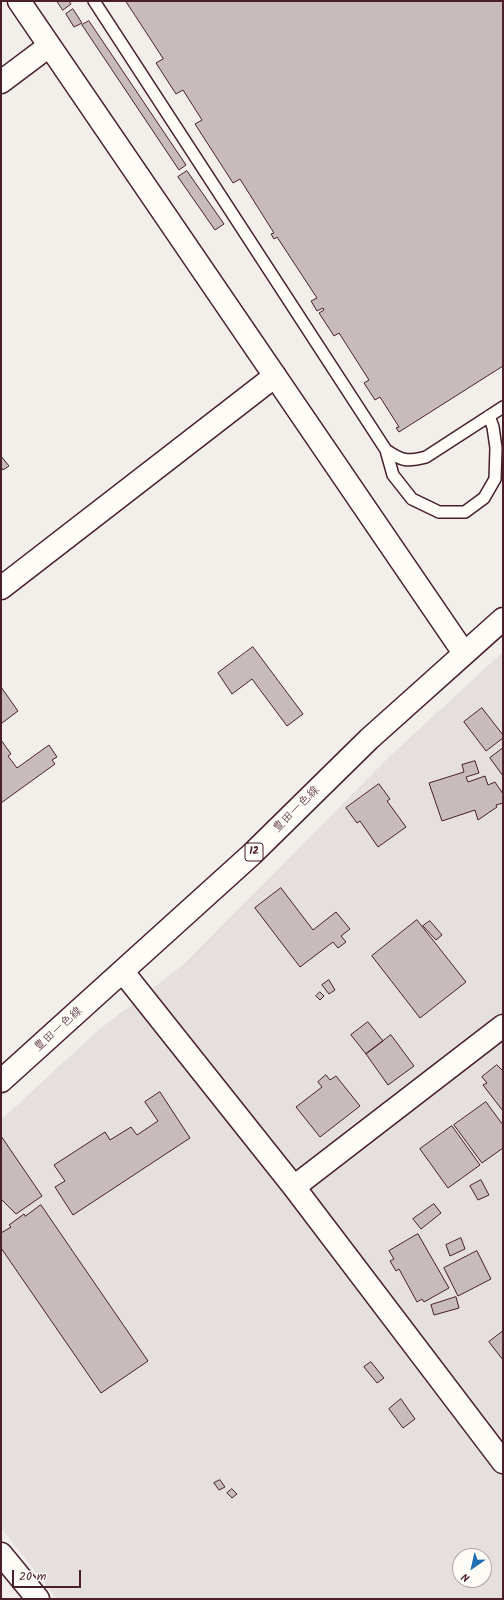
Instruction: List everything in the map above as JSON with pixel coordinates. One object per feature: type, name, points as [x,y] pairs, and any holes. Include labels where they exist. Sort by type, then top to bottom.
[{"type":"street","points":[[19,1],[464,653]]},
{"type":"street","points":[[1,82],[49,46]]},
{"type":"street","points":[[1,588],[275,376]]},
{"type":"street","name":"豊田一色線","points":[[1,1081],[252,854],[369,739],[503,619]]},
{"type":"street","points":[[123,972],[294,1187],[503,1462]]},
{"type":"street","points":[[294,1187],[503,1026]]},
{"type":"street","points":[[1,1554],[38,1599]]},
{"type":"lane","points":[[94,1],[386,450],[393,475],[412,499],[439,512],[465,512],[484,498],[494,479],[496,448],[493,427],[489,416]]},
{"type":"lane","points":[[386,450],[399,459],[412,461],[426,456],[503,406]]},
{"type":"shaded area","points":[[503,652],[503,1599],[57,1599],[1,1528],[1,1120],[96,1032],[184,964],[391,755]]},
{"type":"building","points":[[57,1],[69,1],[71,4],[63,10]]},
{"type":"building","points":[[126,1],[503,1],[503,366],[399,432],[396,428],[399,427],[380,397],[375,400],[364,383],[369,380],[339,333],[334,336],[319,313],[324,310],[323,308],[317,311],[311,301],[317,298],[277,237],[274,239],[271,234],[274,233],[240,179],[233,183],[195,124],[202,120],[183,90],[176,94],[156,63],[163,59]]},
{"type":"building","points":[[73,9],[82,23],[74,27],[66,14]]},
{"type":"building","points":[[89,21],[186,165],[179,170],[82,25]]},
{"type":"building","points":[[187,171],[224,224],[215,230],[178,177]]},
{"type":"building","points":[[1,456],[9,466],[3,470],[1,467]]},
{"type":"building","points":[[253,647],[303,714],[287,726],[252,679],[232,694],[218,673]]},
{"type":"building","points":[[1,687],[18,711],[2,723],[1,722]]},
{"type":"building","points":[[482,708],[503,735],[503,738],[486,751],[464,722]]},
{"type":"building","points":[[1,740],[11,754],[8,756],[17,768],[49,745],[57,757],[52,760],[55,764],[1,803]]},
{"type":"building","points":[[503,748],[503,776],[490,758]]},
{"type":"building","points":[[475,761],[479,773],[466,777],[468,782],[485,776],[488,785],[495,782],[503,794],[503,803],[496,805],[497,807],[478,820],[475,810],[442,821],[429,783],[464,772],[462,765]]},
{"type":"building","points":[[379,784],[390,799],[387,801],[406,827],[378,847],[360,821],[357,823],[346,808]]},
{"type":"building","points":[[281,888],[313,930],[336,912],[350,929],[341,936],[346,942],[338,948],[333,942],[300,967],[255,908]]},
{"type":"building","points":[[417,920],[466,982],[420,1018],[372,956]]},
{"type":"building","points":[[430,921],[442,935],[436,940],[423,926]]},
{"type":"building","points":[[329,980],[335,990],[329,994],[322,985]]},
{"type":"building","points":[[320,992],[324,996],[320,1000],[316,996]]},
{"type":"building","points":[[368,1022],[383,1041],[366,1054],[351,1035]]},
{"type":"building","points":[[391,1035],[414,1066],[388,1085],[366,1054]]},
{"type":"building","points":[[497,1065],[502,1070],[503,1069],[503,1111],[483,1085],[487,1083],[482,1077]]},
{"type":"building","points":[[326,1075],[330,1080],[336,1076],[360,1106],[320,1137],[296,1107],[322,1087],[318,1082]]},
{"type":"building","points":[[160,1092],[190,1138],[73,1215],[55,1187],[65,1181],[54,1165],[105,1132],[110,1140],[131,1127],[137,1135],[158,1121],[145,1102]]},
{"type":"building","points":[[486,1102],[503,1125],[503,1148],[482,1163],[454,1125]]},
{"type":"building","points":[[452,1126],[480,1165],[448,1188],[420,1149]]},
{"type":"building","points":[[1,1136],[42,1196],[16,1214],[1,1199]]},
{"type":"building","points":[[481,1180],[489,1195],[478,1200],[470,1186]]},
{"type":"building","points":[[434,1204],[441,1213],[421,1229],[413,1219]]},
{"type":"building","points":[[41,1205],[148,1361],[101,1393],[1,1248],[1,1233],[11,1227],[9,1225],[24,1214],[25,1216]]},
{"type":"building","points":[[418,1234],[449,1288],[424,1302],[422,1299],[417,1302],[399,1269],[396,1271],[390,1261],[394,1259],[389,1251]]},
{"type":"building","points":[[461,1238],[465,1249],[450,1256],[446,1245]]},
{"type":"building","points":[[477,1251],[491,1279],[458,1296],[444,1268]]},
{"type":"building","points":[[456,1297],[459,1308],[434,1315],[431,1305]]},
{"type":"building","points":[[503,1331],[503,1360],[489,1342]]},
{"type":"building","points":[[371,1362],[384,1378],[377,1383],[364,1367]]},
{"type":"building","points":[[401,1399],[415,1419],[403,1428],[389,1409]]},
{"type":"building","points":[[220,1480],[225,1487],[219,1490],[214,1483]]},
{"type":"building","points":[[232,1489],[237,1494],[232,1498],[227,1493]]}]
